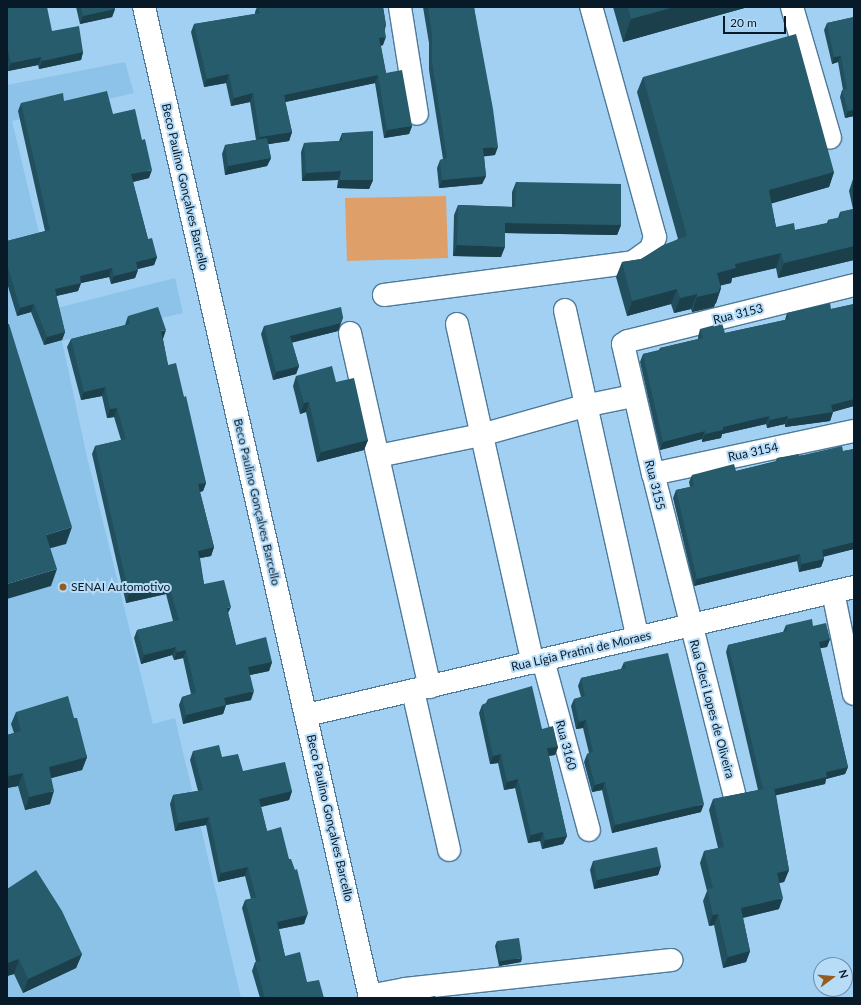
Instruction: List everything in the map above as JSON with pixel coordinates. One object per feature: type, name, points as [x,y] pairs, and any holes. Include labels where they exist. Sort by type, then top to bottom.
[{"type":"street","name":"Beco Paulino Gonçalves Barcello","points":[[144,7],[307,715],[370,997]]},
{"type":"street","points":[[400,7],[416,114]]},
{"type":"street","points":[[384,295],[633,262],[650,249],[655,237],[591,7]]},
{"type":"street","points":[[792,7],[830,138]]},
{"type":"street","name":"Rua 3153","points":[[623,344],[628,341],[854,285]]},
{"type":"street","points":[[565,310],[584,406],[638,638]]},
{"type":"street","name":"Rua 3160","points":[[457,324],[481,435],[538,661],[589,830]]},
{"type":"street","points":[[350,333],[378,456],[422,689],[449,850]]},
{"type":"street","name":"Rua 3155","points":[[623,344],[634,396],[690,625]]},
{"type":"street","points":[[378,456],[481,435],[584,406],[634,396]]},
{"type":"street","name":"Rua 3154","points":[[653,474],[854,431]]},
{"type":"street","name":"Rua Lígia Pratini de Moraes","points":[[307,715],[854,587]]},
{"type":"street","points":[[833,592],[854,694]]},
{"type":"street","name":"Rua Gleci Lopes de Oliveira","points":[[690,625],[734,793]]},
{"type":"street","points":[[370,997],[405,989],[671,960]]},
{"type":"shaded area","name":"SENAI Automotivo","points":[[125,62],[134,93],[12,121],[57,308],[175,278],[183,313],[62,341],[87,457],[153,724],[175,718],[241,998],[7,998],[7,85]]},
{"type":"shaded area","points":[[446,196],[448,258],[347,261],[345,198]]},
{"type":"building","points":[[7,7],[47,7],[52,31],[79,26],[83,52],[42,61],[41,57],[11,63],[7,47]]},
{"type":"building","points":[[81,7],[115,7],[115,9],[83,16]]},
{"type":"building","points":[[258,7],[383,7],[386,37],[379,38],[386,73],[402,70],[412,126],[387,130],[378,75],[284,95],[292,132],[260,137],[253,93],[234,98],[229,74],[207,79],[194,24],[260,13]]},
{"type":"building","points":[[428,7],[474,7],[493,109],[498,147],[483,148],[486,176],[442,180],[440,160],[447,158],[432,61],[432,34]]},
{"type":"building","points":[[628,7],[674,7],[631,19]]},
{"type":"building","points":[[854,17],[854,110],[848,111],[842,90],[847,89],[841,56],[834,57],[827,23]]},
{"type":"building","points":[[796,34],[834,172],[769,190],[776,227],[794,223],[795,230],[829,223],[828,220],[841,217],[840,212],[854,209],[854,246],[784,263],[781,253],[735,264],[736,268],[717,273],[721,288],[719,289],[719,292],[697,297],[697,294],[680,298],[677,289],[632,301],[622,262],[641,259],[663,245],[687,236],[643,77]]},
{"type":"building","points":[[107,91],[113,114],[135,109],[142,140],[145,139],[152,170],[131,174],[148,239],[152,238],[157,257],[136,262],[138,270],[114,276],[112,268],[80,276],[81,283],[55,289],[65,332],[47,337],[34,304],[20,308],[7,264],[7,241],[50,230],[21,103],[63,93],[64,101]]},
{"type":"building","points":[[373,131],[373,180],[340,180],[341,171],[306,173],[304,143],[342,141],[342,133]]},
{"type":"building","points":[[267,138],[271,158],[228,166],[225,145]]},
{"type":"building","points":[[516,182],[621,184],[621,225],[505,223],[505,247],[457,245],[458,205],[515,207]]},
{"type":"building","points":[[830,303],[831,309],[854,304],[854,399],[831,405],[833,412],[788,419],[788,416],[770,420],[769,416],[723,427],[723,430],[705,434],[705,431],[663,442],[643,354],[661,350],[660,348],[703,338],[700,329],[722,323],[725,333],[789,319],[787,313]]},
{"type":"building","points":[[158,307],[166,330],[161,331],[168,365],[176,363],[184,397],[186,396],[206,483],[198,484],[214,547],[198,551],[204,584],[224,580],[231,607],[227,608],[236,645],[266,637],[272,662],[248,667],[254,691],[224,698],[226,705],[186,715],[182,697],[196,693],[186,650],[177,652],[176,647],[144,655],[137,630],[179,620],[169,585],[129,594],[95,446],[126,439],[117,408],[110,409],[105,387],[84,392],[71,339],[130,324],[128,316]]},
{"type":"building","points":[[341,307],[343,317],[341,323],[290,336],[299,366],[276,372],[264,326]]},
{"type":"building","points":[[7,324],[9,324],[72,527],[46,535],[57,569],[7,584]]},
{"type":"building","points":[[332,366],[336,382],[354,378],[368,440],[321,452],[309,402],[304,403],[296,376]]},
{"type":"building","points":[[842,446],[843,451],[854,449],[854,542],[822,550],[824,559],[802,564],[800,554],[697,579],[676,490],[694,486],[692,475],[734,464],[736,471],[778,461],[777,458],[799,454],[799,456]]},
{"type":"building","points":[[812,619],[813,626],[826,623],[830,639],[819,642],[848,767],[826,772],[827,777],[775,789],[774,787],[763,789],[728,645],[787,631],[786,625]]},
{"type":"building","points":[[668,653],[704,804],[615,825],[605,782],[595,785],[587,754],[593,752],[586,720],[579,722],[574,699],[585,696],[581,678],[626,668],[624,662]]},
{"type":"building","points":[[532,686],[542,729],[553,726],[558,747],[547,748],[567,836],[545,840],[543,832],[531,835],[518,779],[507,782],[501,754],[493,756],[482,705],[488,703],[488,699]]},
{"type":"building","points":[[68,696],[74,718],[77,718],[87,757],[49,767],[54,791],[29,797],[23,773],[9,776],[7,768],[7,735],[21,731],[16,712]]},
{"type":"building","points":[[219,745],[222,757],[238,754],[243,771],[285,762],[292,791],[259,799],[267,831],[281,827],[289,859],[291,859],[295,870],[297,869],[308,913],[307,915],[277,922],[285,956],[300,952],[307,982],[319,980],[324,998],[265,998],[255,962],[261,961],[245,900],[256,897],[248,867],[221,873],[209,817],[178,823],[173,795],[203,790],[193,751]]},
{"type":"building","points":[[774,787],[789,870],[777,873],[783,898],[741,908],[750,951],[728,957],[718,914],[713,915],[707,889],[713,888],[704,851],[724,847],[713,799]]},
{"type":"building","points":[[657,847],[661,866],[597,880],[593,861]]},
{"type":"building","points":[[36,870],[62,911],[82,954],[28,979],[19,959],[7,963],[7,889]]},
{"type":"building","points":[[519,938],[522,958],[500,961],[497,941]]},
{"type":"building","points":[[435,996],[436,998],[425,998]]},
{"type":"place","name":"SENAI Automotivo","points":[[63,587]]}]
